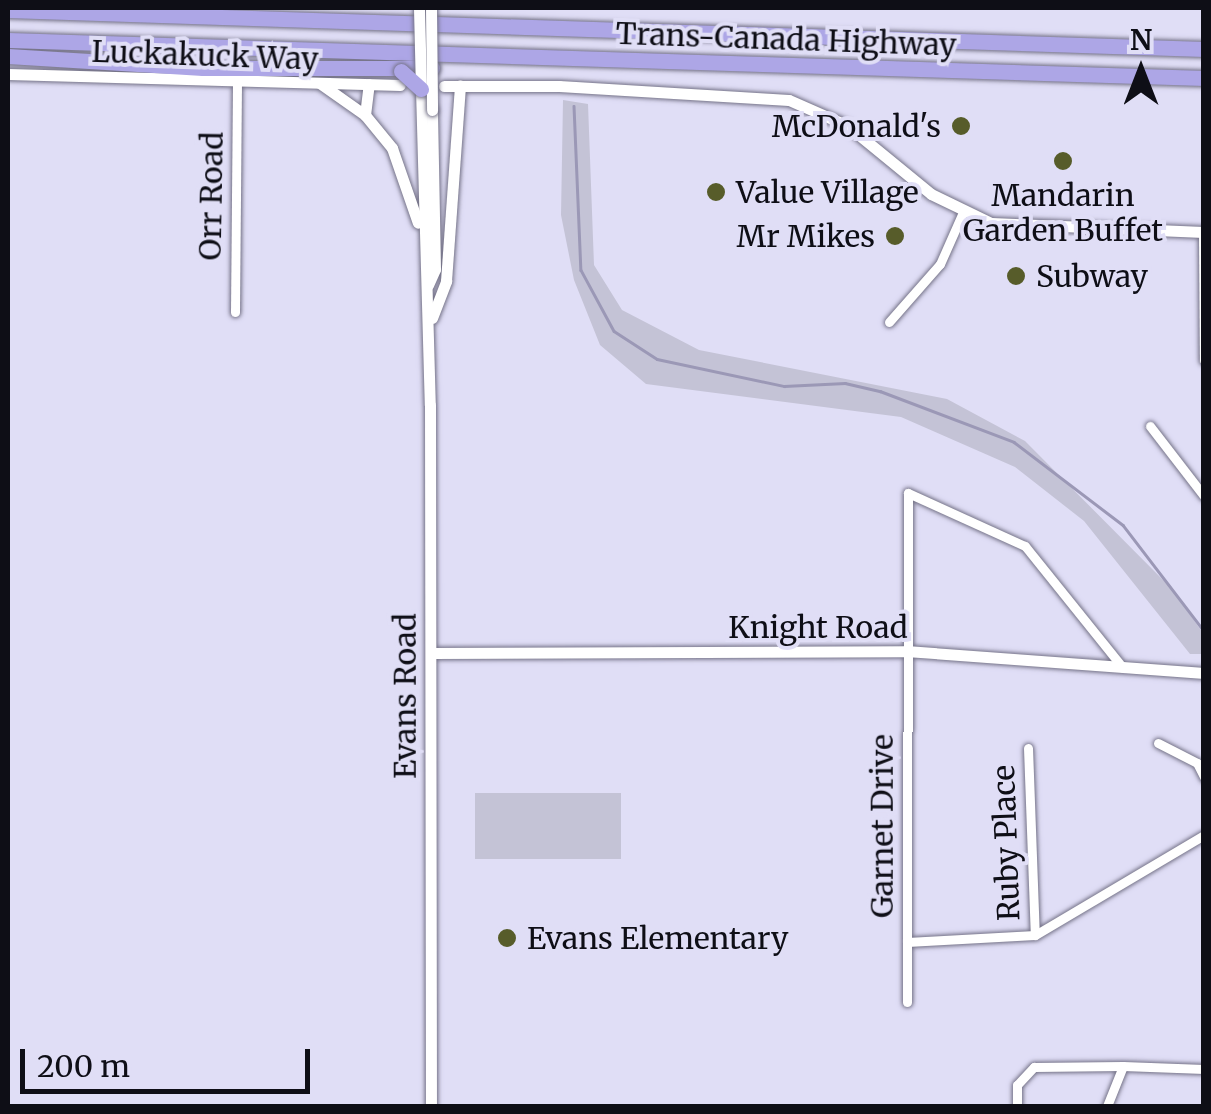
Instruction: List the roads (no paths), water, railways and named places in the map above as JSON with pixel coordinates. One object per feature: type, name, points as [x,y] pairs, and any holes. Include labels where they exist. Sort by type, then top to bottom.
[{"type":"highway","name":"Trans-Canada Highway","points":[[8,10],[1204,50]]},
{"type":"highway","name":"Trans-Canada Highway","points":[[8,40],[1204,78]]},
{"type":"highway","points":[[8,56],[400,78],[427,69]]},
{"type":"highway","points":[[400,78],[421,89]]},
{"type":"street","name":"Evans Road","points":[[419,8],[427,69],[421,89],[427,110],[435,269],[428,286]]},
{"type":"street","name":"Evans Road","points":[[431,8],[422,237],[428,286],[432,654],[431,1106]]},
{"type":"street","name":"Luckakuck Way","points":[[8,74],[369,84],[400,78]]},
{"type":"street","name":"Orr Road","points":[[234,312],[237,80]]},
{"type":"street","points":[[320,83],[364,115],[404,171],[422,237]]},
{"type":"street","points":[[364,115],[369,84]]},
{"type":"street","points":[[444,86],[789,100],[848,126],[963,212],[1032,228],[1203,232],[1204,360]]},
{"type":"street","points":[[428,327],[446,280],[460,86]]},
{"type":"street","points":[[889,322],[940,264],[963,212]]},
{"type":"street","points":[[1150,426],[1204,496]]},
{"type":"street","name":"Garnet Drive","points":[[907,1002],[908,493],[1025,546],[1123,668]]},
{"type":"street","name":"Knight Road","points":[[432,654],[906,651],[1204,673]]},
{"type":"street","points":[[1158,744],[1198,763],[1204,778]]},
{"type":"street","name":"Ruby Place","points":[[1028,748],[1035,935]]},
{"type":"street","points":[[907,942],[1035,935],[1204,835]]},
{"type":"street","points":[[1107,1106],[1123,1066]]},
{"type":"street","points":[[1016,1106],[1017,1085],[1034,1067],[1204,1068]]},
{"type":"waterway","points":[[574,106],[581,270],[614,331],[657,359],[784,386],[845,383],[880,391],[1014,442],[1123,525],[1204,631]]},
{"type":"place","name":"McDonald's","points":[[961,126]]},
{"type":"place","name":"Mandarin Garden Buffet","points":[[1063,161]]},
{"type":"place","name":"Value Village","points":[[716,192]]},
{"type":"place","name":"Mr Mikes","points":[[895,236]]},
{"type":"place","name":"Subway","points":[[1016,276]]},
{"type":"place","name":"Evans Elementary","points":[[507,938]]}]
